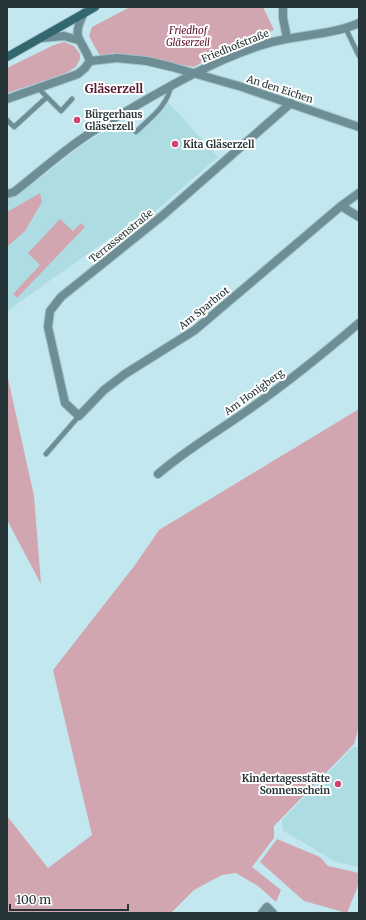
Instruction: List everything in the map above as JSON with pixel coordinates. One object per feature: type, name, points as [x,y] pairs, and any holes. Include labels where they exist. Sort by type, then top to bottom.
[{"type":"main road","points":[[7,56],[95,7]]},
{"type":"street","points":[[283,7],[286,38]]},
{"type":"street","points":[[7,99],[78,74],[85,68],[90,61],[87,53],[78,40],[78,29],[84,13]]},
{"type":"street","name":"Friedhofstraße","points":[[90,61],[117,58],[147,61],[194,73],[246,51],[286,38],[317,35],[346,29],[359,24]]},
{"type":"street","points":[[41,38],[64,36],[78,40]]},
{"type":"street","points":[[7,194],[18,189],[85,136],[194,73]]},
{"type":"street","name":"An den Eichen","points":[[194,73],[291,103],[359,127]]},
{"type":"street","name":"Terrassenstraße","points":[[79,416],[65,403],[48,327],[50,311],[61,297],[162,216],[291,103]]},
{"type":"street","name":"Am Sparbrot","points":[[79,416],[104,390],[125,374],[195,330],[341,206],[359,193]]},
{"type":"street","points":[[341,206],[359,217]]},
{"type":"street","name":"Am Honigberg","points":[[158,474],[176,459],[251,408],[298,373],[359,323]]},
{"type":"street","points":[[262,913],[267,908],[273,913]]},
{"type":"lane","points":[[346,29],[359,56]]},
{"type":"lane","points":[[136,132],[166,102],[170,94],[171,85]]},
{"type":"lane","points":[[39,89],[61,111],[72,99]]},
{"type":"lane","points":[[7,120],[14,127],[47,98]]},
{"type":"lane","name":"Am Sparbrot","points":[[46,454],[79,416]]},
{"type":"shaded area","points":[[168,102],[218,157],[124,238],[120,234],[116,237],[114,235],[7,311],[7,199],[22,192],[81,146],[126,120],[135,135],[163,110]]},
{"type":"shaded area","name":"Kindertagesstätte Sonnenschein","points":[[354,746],[359,749],[359,867],[336,862],[282,830],[282,820]]},
{"type":"green space","name":"Friedhof Gläserzell","points":[[130,7],[263,7],[274,30],[232,45],[194,67],[114,53],[100,56],[89,36],[92,27]]},
{"type":"green space","points":[[64,42],[74,46],[80,54],[80,59],[76,67],[64,74],[7,93],[7,68],[54,45]]},
{"type":"green space","points":[[40,193],[42,202],[25,231],[7,247],[7,212]]},
{"type":"green space","points":[[60,219],[73,231],[81,223],[85,227],[17,298],[13,294],[40,265],[28,253]]},
{"type":"green space","points":[[7,374],[34,496],[41,584],[7,520]]},
{"type":"green space","points":[[359,409],[359,726],[354,744],[274,826],[274,838],[252,867],[281,890],[276,902],[258,886],[236,873],[222,875],[194,890],[171,913],[7,913],[7,816],[48,868],[92,835],[53,670],[135,565],[159,530]]},
{"type":"green space","points":[[277,839],[320,857],[328,866],[359,873],[359,883],[347,913],[304,901],[260,862]]},
{"type":"place","name":"Bürgerhaus Gläserzell","points":[[77,120]]},
{"type":"place","name":"Kita Gläserzell","points":[[175,144]]},
{"type":"place","name":"Kindertagesstätte Sonnenschein","points":[[338,784]]},
{"type":"district","name":"Gläserzell","points":[[114,88]]}]
